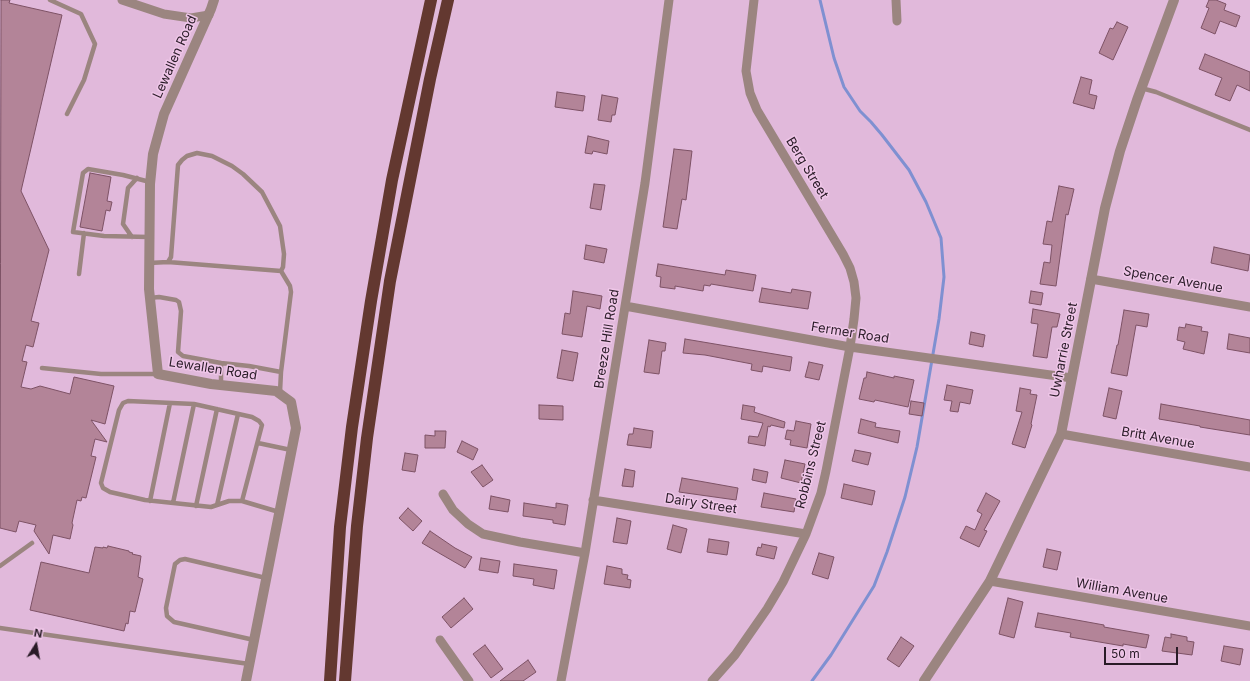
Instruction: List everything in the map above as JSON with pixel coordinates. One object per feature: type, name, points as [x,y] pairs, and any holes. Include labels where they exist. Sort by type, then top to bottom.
[{"type":"highway","points":[[330,681],[340,527],[352,427],[392,180],[430,0]]},
{"type":"highway","points":[[345,681],[357,526],[390,281],[428,86],[448,0]]},
{"type":"street","points":[[122,0],[164,14],[192,18],[209,15]]},
{"type":"street","name":"Lewallen Road","points":[[214,0],[209,15],[164,114],[153,154],[150,182],[149,263],[150,298],[158,374],[221,385],[276,391],[280,394]]},
{"type":"street","name":"Breeze Hill Road","points":[[561,681],[585,553],[645,183],[669,0]]},
{"type":"street","name":"Berg Street","points":[[754,0],[746,71],[749,88],[757,110],[850,268],[856,298],[850,347]]},
{"type":"street","points":[[896,0],[897,21]]},
{"type":"street","name":"Uwharrie Street","points":[[924,681],[990,581],[1061,434],[1105,208],[1120,151],[1141,88],[1174,0]]},
{"type":"street","name":"Spencer Avenue","points":[[1091,279],[1250,307]]},
{"type":"street","name":"Fermer Road","points":[[625,306],[850,347],[1072,378]]},
{"type":"street","name":"Robbins Street","points":[[712,681],[735,655],[767,609],[783,582],[806,534],[820,493],[850,347]]},
{"type":"street","points":[[246,681],[296,428],[291,402],[280,394]]},
{"type":"street","name":"Britt Avenue","points":[[1061,434],[1250,467]]},
{"type":"street","points":[[443,494],[453,510],[468,524],[483,534],[585,553]]},
{"type":"street","name":"Dairy Street","points":[[593,500],[806,534]]},
{"type":"street","name":"William Avenue","points":[[990,581],[1250,626]]},
{"type":"street","points":[[440,640],[469,681]]},
{"type":"lane","points":[[50,0],[81,14],[95,44],[84,80],[67,114]]},
{"type":"lane","points":[[1141,88],[1156,92],[1250,130]]},
{"type":"lane","points":[[168,262],[171,257],[178,165],[186,156],[197,153],[212,156],[232,166],[262,192],[280,226],[284,254],[283,267],[281,271]]},
{"type":"lane","points":[[149,237],[104,236],[73,232],[83,173],[88,169],[137,178],[150,182]]},
{"type":"lane","points":[[132,237],[123,224],[128,188],[137,178]]},
{"type":"lane","points":[[79,274],[84,234]]},
{"type":"lane","points":[[149,263],[168,262],[281,271]]},
{"type":"lane","points":[[280,394],[281,372],[291,292],[290,286],[281,271]]},
{"type":"lane","points":[[150,298],[159,297],[176,300],[179,302],[181,311],[178,352],[183,356],[281,372]]},
{"type":"lane","points":[[221,363],[221,385]]},
{"type":"lane","points":[[42,368],[101,374],[158,374]]},
{"type":"lane","points":[[242,501],[262,425],[259,420],[252,417],[194,404],[128,401],[123,403],[119,410],[101,483],[103,488],[110,492],[150,501],[211,507],[229,501],[242,501],[279,512]]},
{"type":"lane","points":[[150,501],[170,403]]},
{"type":"lane","points":[[173,503],[194,404]]},
{"type":"lane","points":[[196,506],[217,409]]},
{"type":"lane","points":[[217,505],[238,414]]},
{"type":"lane","points":[[258,442],[292,450]]},
{"type":"lane","points":[[0,566],[32,543]]},
{"type":"lane","points":[[254,640],[174,622],[168,616],[166,608],[175,564],[180,560],[185,559],[266,578]]},
{"type":"lane","points":[[0,628],[249,664]]},
{"type":"building","points":[[1,0],[10,0],[9,3],[62,15],[21,191],[49,250],[31,321],[39,323],[33,347],[26,345],[22,361],[27,362],[21,387],[31,389],[40,386],[70,394],[74,377],[114,386],[105,424],[91,420],[107,442],[95,439],[91,456],[96,457],[86,498],[82,497],[81,501],[77,500],[70,539],[53,535],[49,554],[34,531],[36,525],[19,521],[16,532],[0,528]]},
{"type":"building","points":[[1209,0],[1216,0],[1226,4],[1224,10],[1240,16],[1236,27],[1220,21],[1215,34],[1201,28],[1209,8],[1206,7]]},
{"type":"building","points":[[1117,22],[1128,27],[1113,60],[1099,53],[1110,28],[1113,29]]},
{"type":"building","points":[[1205,54],[1250,72],[1250,91],[1237,85],[1230,101],[1215,95],[1222,78],[1199,69]]},
{"type":"building","points":[[1081,77],[1092,80],[1089,94],[1097,96],[1094,109],[1073,103]]},
{"type":"building","points":[[557,92],[585,96],[583,111],[555,107]]},
{"type":"building","points":[[602,95],[618,98],[615,115],[612,115],[611,122],[598,120]]},
{"type":"building","points":[[588,136],[609,141],[607,154],[593,151],[592,154],[585,153]]},
{"type":"building","points":[[674,149],[692,151],[686,200],[682,199],[677,229],[663,227]]},
{"type":"building","points":[[90,173],[111,177],[107,201],[112,202],[110,211],[106,210],[102,231],[80,227]]},
{"type":"building","points":[[594,184],[605,185],[601,210],[590,208]]},
{"type":"building","points":[[1059,186],[1074,189],[1068,215],[1066,214],[1056,286],[1040,284],[1044,262],[1050,263],[1052,245],[1043,244],[1047,221],[1052,222]]},
{"type":"building","points":[[586,245],[607,249],[604,263],[584,259]]},
{"type":"building","points":[[1214,247],[1250,255],[1248,271],[1211,263]]},
{"type":"building","points":[[658,264],[725,275],[726,270],[756,275],[753,291],[711,284],[710,286],[704,285],[703,291],[675,286],[675,289],[660,287],[661,277],[656,276]]},
{"type":"building","points":[[762,288],[791,293],[792,289],[811,292],[808,309],[759,302]]},
{"type":"building","points":[[573,291],[602,296],[600,309],[587,306],[582,337],[562,334],[565,313],[570,314]]},
{"type":"building","points":[[1031,291],[1043,293],[1041,305],[1029,303]]},
{"type":"building","points":[[1033,309],[1060,314],[1057,327],[1052,327],[1047,358],[1033,356],[1038,324],[1031,323]]},
{"type":"building","points":[[1124,310],[1149,314],[1147,327],[1136,325],[1127,376],[1111,373]]},
{"type":"building","points":[[1186,324],[1202,327],[1201,331],[1208,332],[1204,354],[1183,349],[1185,342],[1177,340],[1179,327],[1185,328]]},
{"type":"building","points":[[971,332],[985,335],[983,347],[969,344]]},
{"type":"building","points":[[1229,334],[1250,338],[1250,353],[1227,349]]},
{"type":"building","points":[[685,339],[792,357],[790,371],[763,366],[762,372],[751,370],[752,364],[705,355],[683,353]]},
{"type":"building","points":[[649,340],[666,343],[665,351],[662,351],[659,374],[644,372]]},
{"type":"building","points":[[562,350],[578,353],[573,381],[557,378]]},
{"type":"building","points":[[809,362],[823,365],[819,380],[805,377]]},
{"type":"building","points":[[867,372],[894,378],[894,376],[914,380],[908,407],[875,400],[874,402],[859,399]]},
{"type":"building","points":[[947,385],[973,390],[970,404],[960,402],[958,412],[950,411],[952,401],[944,400]]},
{"type":"building","points":[[1020,388],[1031,390],[1030,394],[1037,395],[1032,425],[1025,448],[1012,444],[1022,412],[1016,411]]},
{"type":"building","points":[[1109,388],[1122,391],[1116,419],[1103,416]]},
{"type":"building","points":[[911,401],[924,403],[922,416],[909,414]]},
{"type":"building","points":[[1161,404],[1250,420],[1250,435],[1159,419]]},
{"type":"building","points":[[539,405],[563,406],[563,420],[539,419]]},
{"type":"building","points":[[743,405],[755,407],[754,412],[785,422],[784,428],[771,425],[770,427],[768,426],[765,446],[748,443],[749,436],[758,437],[763,423],[741,419]]},
{"type":"building","points":[[861,419],[876,423],[875,427],[900,431],[898,443],[858,433]]},
{"type":"building","points":[[796,421],[811,424],[807,448],[790,445],[791,440],[785,439],[787,430],[794,431]]},
{"type":"building","points":[[634,428],[653,431],[651,448],[627,445],[629,434],[633,434]]},
{"type":"building","points":[[435,431],[446,431],[445,448],[425,448],[425,435],[435,436]]},
{"type":"building","points":[[462,441],[478,449],[473,460],[457,452]]},
{"type":"building","points":[[855,450],[871,453],[868,465],[852,461]]},
{"type":"building","points":[[405,453],[418,455],[415,472],[402,470]]},
{"type":"building","points":[[785,460],[805,464],[801,483],[781,478]]},
{"type":"building","points":[[482,465],[493,480],[483,487],[471,472]]},
{"type":"building","points":[[625,469],[635,471],[633,487],[622,486]]},
{"type":"building","points":[[754,469],[768,472],[766,483],[752,480]]},
{"type":"building","points":[[682,478],[738,488],[736,500],[679,492]]},
{"type":"building","points":[[844,484],[875,491],[872,505],[841,498]]},
{"type":"building","points":[[764,493],[796,499],[794,512],[761,507]]},
{"type":"building","points":[[986,493],[1000,501],[984,530],[987,531],[979,547],[960,538],[966,526],[975,530],[982,514],[977,511]]},
{"type":"building","points":[[491,496],[510,500],[508,512],[489,509]]},
{"type":"building","points":[[524,503],[556,508],[556,503],[568,505],[565,525],[553,523],[553,520],[523,516]]},
{"type":"building","points":[[408,508],[422,521],[413,531],[399,518]]},
{"type":"building","points":[[617,518],[631,521],[627,544],[613,542]]},
{"type":"building","points":[[673,525],[687,529],[681,553],[667,549]]},
{"type":"building","points":[[430,531],[455,548],[472,557],[465,568],[422,543]]},
{"type":"building","points":[[709,539],[729,542],[727,555],[707,552]]},
{"type":"building","points":[[762,544],[777,547],[774,559],[756,555],[758,547],[761,548]]},
{"type":"building","points":[[108,546],[129,551],[133,553],[132,554],[141,556],[138,577],[143,579],[135,612],[130,611],[128,624],[126,623],[124,631],[30,610],[41,562],[89,573],[95,547],[107,548]]},
{"type":"building","points":[[1047,549],[1061,552],[1057,570],[1043,567]]},
{"type":"building","points":[[819,553],[834,557],[828,579],[812,574]]},
{"type":"building","points":[[481,558],[500,561],[498,573],[479,570]]},
{"type":"building","points":[[514,564],[557,570],[554,589],[533,585],[534,579],[513,576]]},
{"type":"building","points":[[607,566],[622,569],[622,574],[628,575],[627,579],[631,580],[630,588],[604,584]]},
{"type":"building","points":[[464,598],[473,609],[451,628],[442,617]]},
{"type":"building","points":[[1008,598],[1023,602],[1014,638],[999,634]]},
{"type":"building","points":[[1038,613],[1149,635],[1146,648],[1123,644],[1123,646],[1070,637],[1071,633],[1035,627]]},
{"type":"building","points":[[1171,634],[1187,637],[1187,641],[1194,642],[1192,655],[1162,651],[1165,637],[1171,638]]},
{"type":"building","points":[[901,637],[914,646],[899,667],[887,659]]},
{"type":"building","points":[[485,645],[503,669],[491,678],[473,654]]},
{"type":"building","points":[[1224,646],[1243,649],[1240,665],[1221,661]]},
{"type":"building","points":[[528,660],[536,672],[523,681],[500,681]]},
{"type":"waterway","points":[[812,681],[831,655],[874,586],[905,497],[917,447],[939,319],[944,277],[941,238],[926,202],[909,170],[882,135],[860,111],[844,87],[834,58],[820,0]]}]
